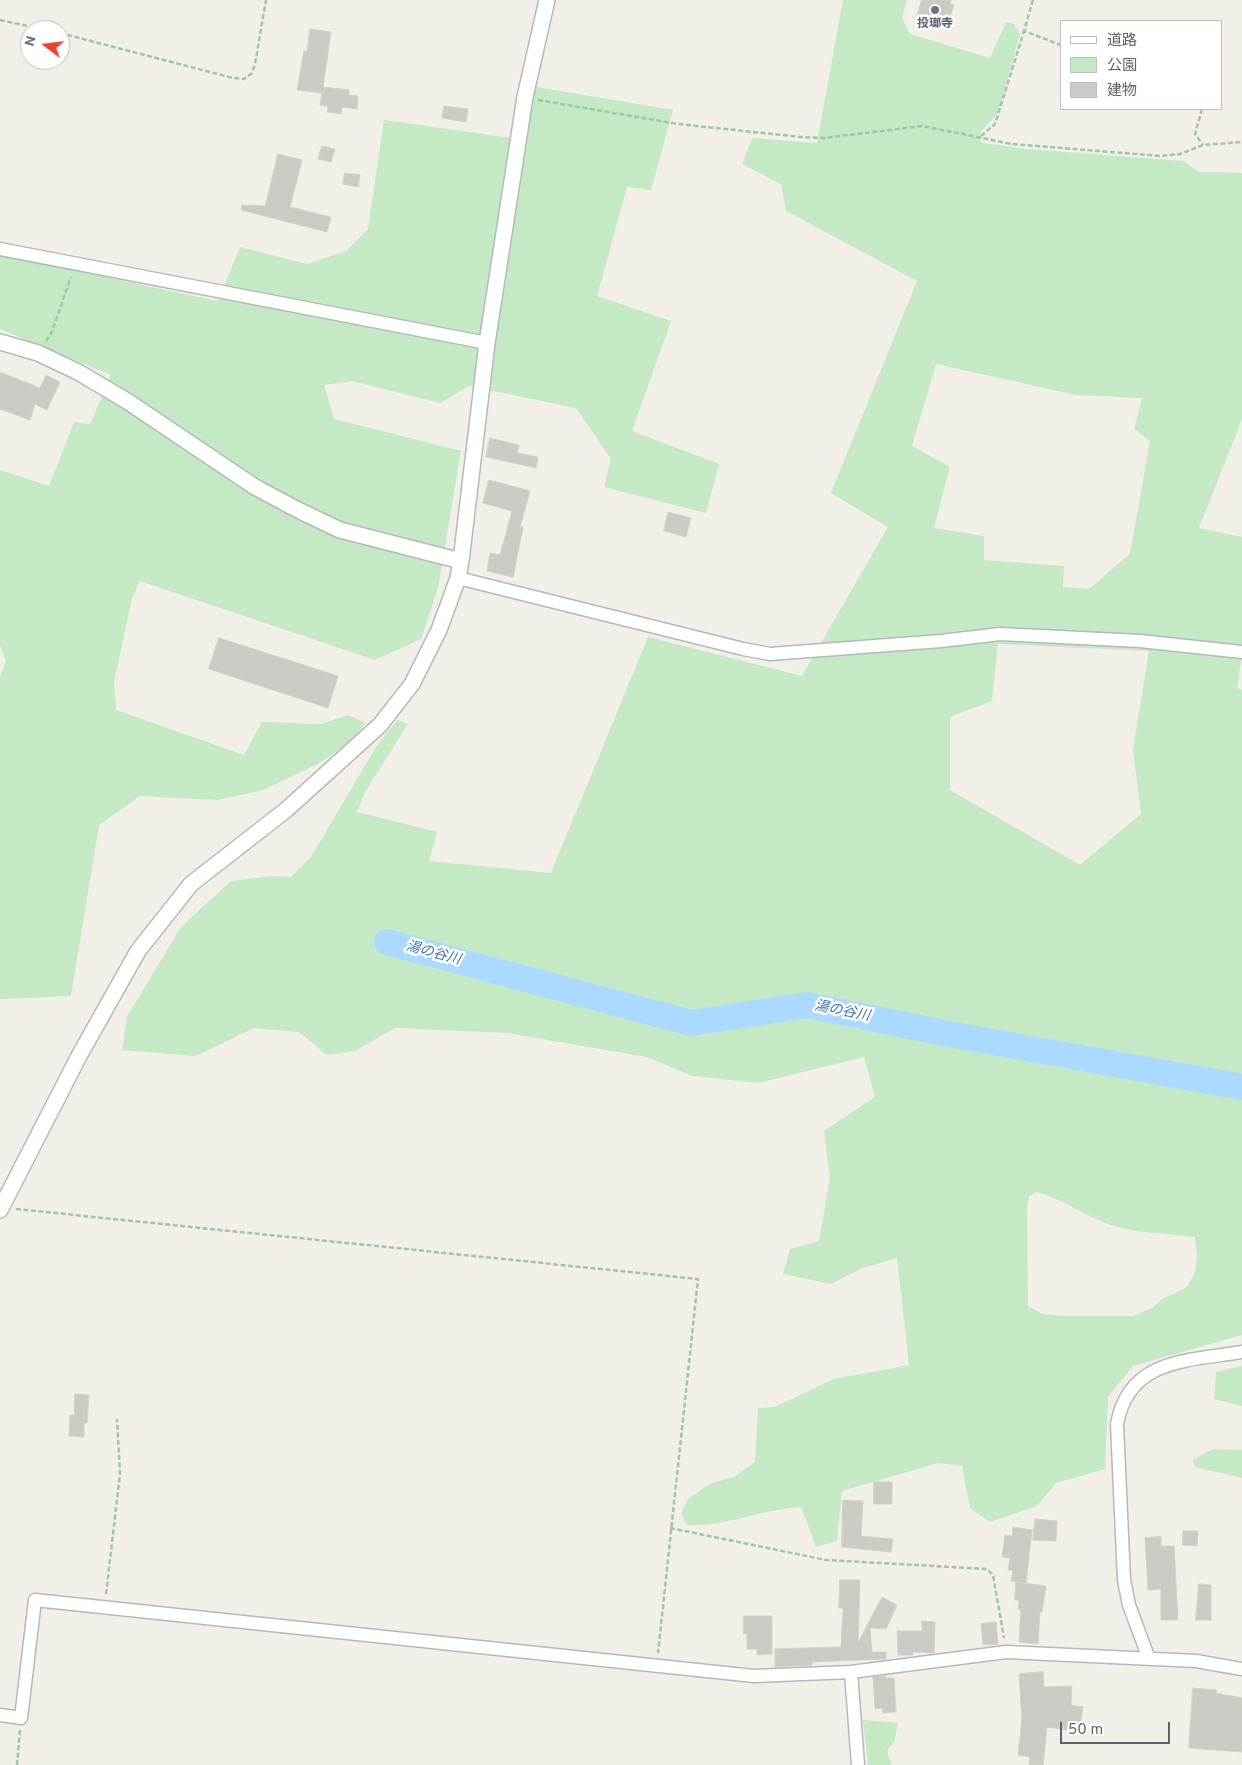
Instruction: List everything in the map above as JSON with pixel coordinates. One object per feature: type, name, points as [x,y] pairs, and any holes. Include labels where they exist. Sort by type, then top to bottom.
[{"type":"street","points":[[1,1209],[79,1056],[138,950],[191,884],[286,810],[380,725],[412,684],[439,630],[458,578],[461,561],[487,343],[525,97],[547,0]]},
{"type":"street","points":[[0,249],[487,343]]},
{"type":"street","points":[[0,342],[38,353],[78,372],[127,401],[255,487],[340,530],[461,561]]},
{"type":"street","points":[[458,578],[743,649],[770,654],[941,641],[1000,634],[1140,641],[1242,652]]},
{"type":"street","points":[[1149,1659],[1129,1605],[1124,1580],[1117,1424],[1119,1412],[1127,1393],[1142,1378],[1162,1366],[1242,1352]]},
{"type":"street","points":[[0,1715],[21,1718],[35,1600],[754,1676],[851,1672],[1006,1652],[1196,1661],[1242,1668]]},
{"type":"street","points":[[851,1672],[858,1765]]},
{"type":"path","points":[[70,36],[233,78],[244,79],[252,73],[255,64],[266,0]]},
{"type":"path","points":[[980,137],[995,124],[1033,0]]},
{"type":"path","points":[[0,20],[20,24]]},
{"type":"path","points":[[1024,32],[1060,45]]},
{"type":"path","points":[[525,97],[678,124],[801,137],[824,138],[922,126],[1012,144],[1161,156],[1180,154],[1203,145],[1242,142]]},
{"type":"path","points":[[1202,110],[1195,134],[1203,145]]},
{"type":"path","points":[[38,353],[51,334],[67,292],[75,263]]},
{"type":"path","points":[[1,1209],[698,1279],[670,1528],[657,1665]]},
{"type":"path","points":[[104,1608],[120,1474],[117,1419]]},
{"type":"path","points":[[670,1528],[826,1560],[987,1569],[994,1576],[1006,1652]]},
{"type":"path","points":[[17,1765],[21,1718]]},
{"type":"green space","points":[[843,0],[907,0],[902,18],[910,34],[990,58],[1006,22],[1014,24],[1020,34],[998,113],[980,132],[982,143],[1027,149],[1183,161],[1199,172],[1242,173],[1242,419],[1199,528],[1242,537],[1242,655],[1237,688],[1242,690],[1242,1335],[1133,1366],[1108,1397],[1105,1469],[1056,1483],[1037,1506],[990,1522],[970,1508],[962,1466],[938,1463],[842,1491],[837,1541],[816,1547],[801,1507],[701,1525],[687,1525],[681,1514],[687,1500],[709,1484],[734,1477],[755,1462],[758,1408],[775,1407],[834,1379],[909,1365],[897,1258],[860,1269],[831,1284],[783,1274],[790,1249],[819,1241],[830,1178],[824,1131],[875,1097],[864,1057],[758,1083],[692,1076],[647,1057],[507,1033],[395,1028],[355,1051],[327,1055],[299,1032],[254,1028],[196,1056],[122,1050],[127,1017],[181,927],[231,881],[270,876],[291,877],[311,857],[376,747],[397,720],[408,724],[365,792],[357,812],[437,832],[429,861],[551,873],[648,637],[802,676],[888,527],[831,493],[917,281],[786,211],[781,184],[742,164],[752,138],[817,143]],"holes":[[[936,364],[1076,395],[1142,398],[1134,429],[1150,441],[1130,554],[1089,589],[1063,587],[1064,566],[984,560],[984,536],[934,528],[950,467],[912,446]],[[998,644],[1149,651],[1133,750],[1141,814],[1080,865],[950,790],[950,717],[992,701]],[[1037,1192],[1047,1195],[1104,1223],[1123,1228],[1195,1237],[1197,1258],[1195,1273],[1187,1287],[1162,1299],[1152,1308],[1133,1316],[1062,1316],[1042,1314],[1028,1306],[1027,1207],[1029,1196]]]},
{"type":"green space","points":[[536,87],[673,110],[651,190],[627,187],[597,296],[671,321],[632,431],[719,464],[706,513],[604,487],[611,459],[576,408],[469,386],[440,403],[352,381],[324,385],[334,419],[461,451],[438,588],[421,639],[375,660],[140,581],[132,598],[114,682],[116,710],[244,755],[262,722],[321,724],[348,715],[366,723],[350,742],[318,764],[263,790],[218,800],[140,796],[99,825],[71,996],[0,999],[0,676],[6,662],[0,644],[0,470],[49,486],[74,422],[90,424],[111,375],[0,329],[0,255],[218,301],[240,247],[307,264],[346,251],[368,229],[384,120],[512,138]]},
{"type":"green space","points":[[1242,1366],[1242,1406],[1214,1399],[1216,1372]]},
{"type":"green space","points":[[1213,1449],[1242,1450],[1242,1478],[1195,1467],[1192,1460]]},
{"type":"green space","points":[[863,1720],[898,1723],[894,1742],[887,1751],[892,1765],[868,1765]]},
{"type":"building","name":"投瑯寺","points":[[922,0],[951,0],[950,4],[954,5],[950,17],[946,16],[942,27],[916,19]]},
{"type":"building","points":[[310,29],[331,32],[323,87],[349,90],[349,95],[358,96],[357,109],[342,107],[341,114],[327,112],[328,106],[320,105],[322,93],[297,90],[304,51],[307,51]]},
{"type":"building","points":[[444,106],[468,109],[466,122],[442,118]]},
{"type":"building","points":[[322,146],[335,149],[331,162],[318,159]]},
{"type":"building","points":[[278,154],[302,160],[290,207],[331,217],[327,232],[241,210],[242,205],[265,206]]},
{"type":"building","points":[[345,173],[360,175],[358,187],[343,184]]},
{"type":"building","points":[[0,372],[40,388],[46,375],[60,382],[47,410],[35,404],[30,420],[0,409]]},
{"type":"building","points":[[490,438],[519,445],[517,453],[538,457],[536,468],[486,457]]},
{"type":"building","points":[[489,480],[530,491],[520,527],[523,527],[513,577],[487,571],[490,553],[500,555],[512,511],[483,503]]},
{"type":"building","points":[[668,512],[691,518],[686,537],[664,531]]},
{"type":"building","points":[[219,638],[338,676],[328,708],[209,669]]},
{"type":"building","points":[[75,1394],[89,1395],[87,1423],[84,1423],[84,1437],[69,1436],[70,1415],[74,1415]]},
{"type":"building","points":[[874,1482],[892,1482],[892,1504],[874,1504]]},
{"type":"building","points":[[843,1500],[863,1501],[861,1536],[893,1539],[891,1552],[842,1547]]},
{"type":"building","points":[[1035,1519],[1057,1521],[1056,1541],[1033,1540]]},
{"type":"building","points":[[1013,1527],[1032,1530],[1026,1583],[1011,1581],[1013,1571],[1008,1570],[1010,1558],[1002,1557],[1005,1535],[1012,1536]]},
{"type":"building","points":[[1183,1531],[1198,1531],[1197,1546],[1183,1545]]},
{"type":"building","points":[[1161,1537],[1161,1546],[1174,1546],[1178,1620],[1161,1620],[1161,1589],[1148,1590],[1145,1538]]},
{"type":"building","points":[[840,1580],[860,1580],[858,1643],[882,1597],[897,1605],[886,1629],[870,1628],[872,1652],[886,1652],[886,1659],[812,1662],[812,1665],[775,1667],[775,1649],[841,1647],[843,1608],[839,1608]]},
{"type":"building","points":[[1016,1582],[1046,1586],[1042,1612],[1040,1612],[1038,1644],[1019,1642],[1021,1610],[1018,1609],[1019,1600],[1015,1600]]},
{"type":"building","points":[[1199,1584],[1211,1585],[1211,1620],[1196,1620]]},
{"type":"building","points":[[744,1616],[772,1616],[772,1654],[757,1655],[757,1649],[747,1649],[747,1634],[744,1634]]},
{"type":"building","points":[[922,1621],[935,1622],[934,1653],[913,1652],[913,1655],[898,1655],[897,1631],[922,1631]]},
{"type":"building","points":[[996,1622],[998,1644],[983,1645],[981,1624]]},
{"type":"building","points":[[1043,1672],[1044,1687],[1072,1686],[1071,1705],[1083,1707],[1079,1732],[1047,1727],[1043,1765],[1029,1765],[1030,1757],[1018,1755],[1022,1719],[1019,1674]]},
{"type":"building","points":[[886,1676],[886,1678],[894,1678],[896,1712],[883,1713],[882,1708],[875,1709],[873,1677]]},
{"type":"building","points":[[1193,1688],[1216,1690],[1216,1693],[1242,1698],[1242,1752],[1189,1748]]},
{"type":"waterway","name":"湯の谷川","points":[[387,942],[691,1023],[807,1005],[954,1035],[1242,1087]]},
{"type":"place","name":"投瑯寺","points":[[935,10]]}]
